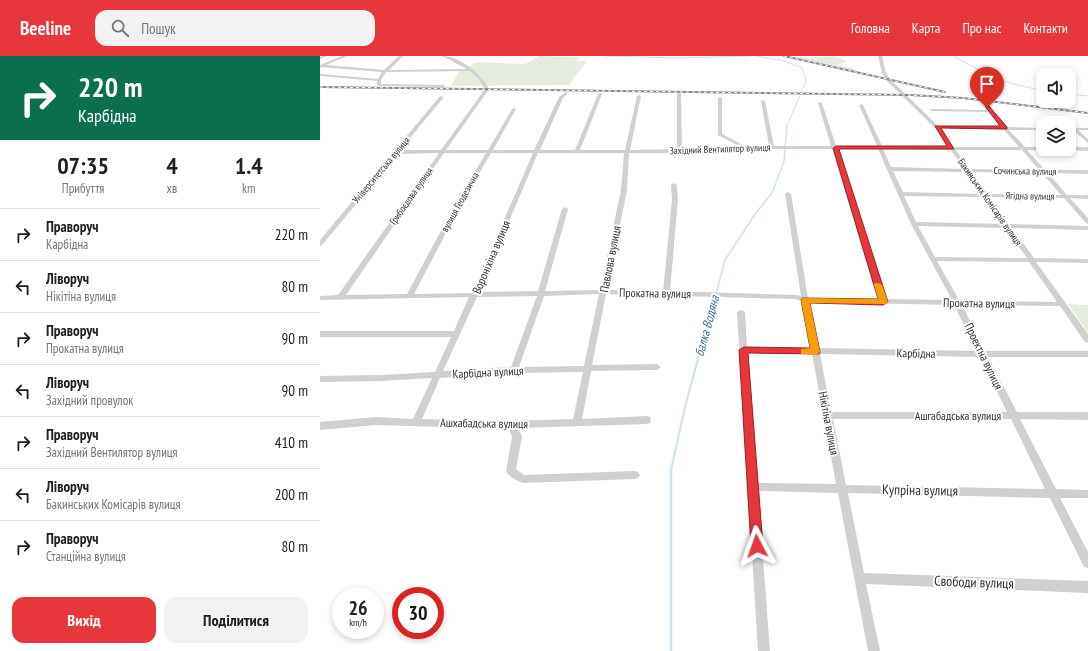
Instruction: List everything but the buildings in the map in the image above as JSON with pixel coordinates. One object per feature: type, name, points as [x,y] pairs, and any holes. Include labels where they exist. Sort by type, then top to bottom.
[{"type":"street","points":[[320,58],[325,56]]},
{"type":"street","points":[[320,66],[345,56]]},
{"type":"street","points":[[401,56],[384,71],[379,80],[380,85],[444,86]]},
{"type":"street","points":[[444,56],[462,64],[469,70]]},
{"type":"street","name":"Бакинських Комісарів вулиця","points":[[880,56],[884,73],[901,94],[921,110],[937,127],[1088,340]]},
{"type":"street","points":[[320,66],[384,71],[469,70]]},
{"type":"street","name":"Грибоєдова вулиця","points":[[340,298],[487,89],[476,72],[469,70]]},
{"type":"street","points":[[320,75],[379,80]]},
{"type":"street","name":"Вороніхіна вулиця","points":[[416,422],[474,295],[536,151],[561,97],[566,93]]},
{"type":"street","points":[[577,151],[600,94]]},
{"type":"street","points":[[679,94],[680,151]]},
{"type":"street","name":"Павлова вулиця","points":[[577,422],[624,190],[627,150],[639,96]]},
{"type":"street","name":"Університетська вулиця","points":[[320,244],[442,97]]},
{"type":"street","points":[[720,98],[720,136],[747,148]]},
{"type":"street","points":[[763,101],[772,147]]},
{"type":"street","points":[[820,103],[836,148],[883,302]]},
{"type":"street","name":"Проектна вулиця","points":[[861,105],[914,224],[957,303],[1012,415],[1088,563]]},
{"type":"street","name":"вулиця Геодезична","points":[[409,296],[514,109]]},
{"type":"street","points":[[932,110],[989,109],[1088,222]]},
{"type":"street","points":[[937,127],[1036,129]]},
{"type":"street","points":[[1076,129],[1088,129]]},
{"type":"street","points":[[1076,132],[1088,142]]},
{"type":"street","name":"Західний Вентилятор вулиця","points":[[396,152],[680,151],[772,147],[1036,149]]},
{"type":"street","points":[[1076,149],[1088,149]]},
{"type":"street","name":"Сочинська вулиця","points":[[890,169],[1088,172]]},
{"type":"street","points":[[666,293],[675,200],[674,185]]},
{"type":"street","name":"Нікітіна вулиця","points":[[788,194],[805,300],[874,651]]},
{"type":"street","name":"Ягідна вулиця","points":[[900,194],[1088,197]]},
{"type":"street","points":[[514,370],[540,294],[565,209]]},
{"type":"street","points":[[914,224],[1088,228]]},
{"type":"street","points":[[933,259],[1088,261]]},
{"type":"street","name":"Прокатна вулиця","points":[[320,298],[604,292],[796,297],[805,300],[1062,304]]},
{"type":"street","points":[[741,312],[764,651]]},
{"type":"street","points":[[320,334],[455,334]]},
{"type":"street","name":"Карбідна","points":[[744,350],[983,354],[1088,354]]},
{"type":"street","name":"Карбідна вулиця","points":[[320,379],[436,376],[514,370],[657,366]]},
{"type":"street","name":"Ашгабадська вулиця","points":[[828,415],[1088,416]]},
{"type":"street","name":"Ашхабадська вулиця","points":[[320,426],[376,421],[512,425],[647,420]]},
{"type":"street","points":[[512,425],[517,437],[511,471],[523,479],[635,475]]},
{"type":"street","name":"Купріна вулиця","points":[[753,487],[1088,494]]},
{"type":"street","name":"Свободи вулиця","points":[[859,578],[1088,587]]},
{"type":"shaded area","points":[[539,56],[579,57],[577,61],[587,61],[569,85],[451,86],[458,73],[477,62],[525,64]]},
{"type":"shaded area","points":[[791,56],[806,58],[834,56],[848,61],[838,65],[856,70],[857,72]]},
{"type":"shaded area","points":[[1068,304],[1088,305],[1088,333]]},
{"type":"waterway","points":[[605,56],[677,58],[750,56]]},
{"type":"waterway","name":"балка Водяна","points":[[757,56],[784,61],[802,68],[806,81],[787,126]]},
{"type":"waterway","points":[[953,56],[991,76],[1010,83],[1036,89]]},
{"type":"waterway","points":[[1076,95],[1088,96]]},
{"type":"waterway","name":"балка Водяна","points":[[707,327],[725,260],[755,214],[772,193],[784,161],[787,125]]},
{"type":"waterway","name":"балка Водяна","points":[[671,470],[686,403],[707,326]]},
{"type":"waterway","name":"балка Водяна","points":[[671,470],[671,651]]},
{"type":"railway","points":[[784,56],[945,92]]},
{"type":"railway","points":[[320,87],[910,95],[963,98],[1088,113]]},
{"type":"slow traffic","points":[[805,351],[816,352],[805,300],[883,302],[878,285]]},
{"type":"route","points":[[757,546],[744,350],[816,352],[805,300],[883,302],[836,148],[952,148],[937,127],[1005,128],[987,108]]}]
